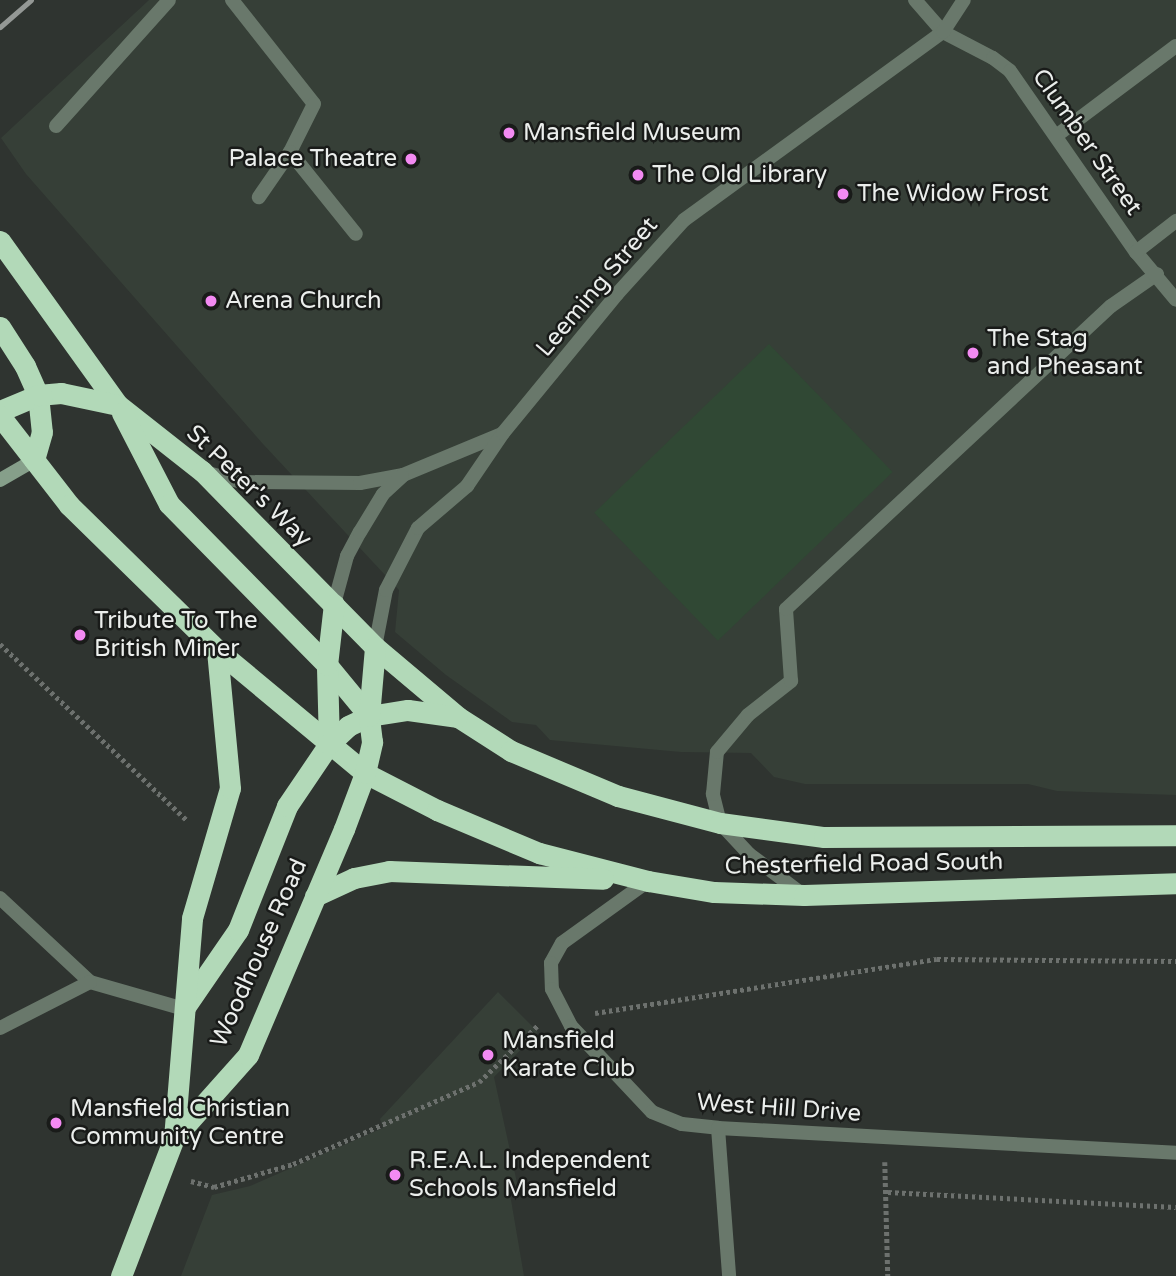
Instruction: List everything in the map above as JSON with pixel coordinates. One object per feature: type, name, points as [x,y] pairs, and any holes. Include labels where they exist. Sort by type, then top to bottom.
[{"type":"highway","name":"St Peter's Way","points":[[0,241],[118,405],[202,471],[374,647],[458,717],[494,740]]},
{"type":"highway","points":[[0,327],[25,366],[38,395],[42,432],[34,460]]},
{"type":"highway","points":[[365,773],[217,650],[69,505],[0,414],[38,395],[61,393],[118,405],[169,504],[327,664],[369,716],[408,710],[458,717]]},
{"type":"highway","points":[[329,744],[327,664],[334,604]]},
{"type":"highway","name":"Woodhouse Road","points":[[174,1138],[248,1055],[365,773],[372,742],[369,716],[374,647]]},
{"type":"highway","points":[[184,1009],[192,918],[230,788],[217,650]]},
{"type":"highway","name":"Woodhouse Road","points":[[121,1276],[174,1138],[184,1009],[238,930],[287,806],[329,744],[348,726],[369,716]]},
{"type":"highway","name":"Chesterfield Road South","points":[[494,740],[511,751],[618,796],[720,823],[824,837],[1176,835]]},
{"type":"highway","name":"Chesterfield Road South","points":[[365,773],[437,810],[539,853],[648,881],[714,892],[804,895],[1176,883]]},
{"type":"highway","points":[[314,897],[354,878],[384,871],[648,881]]},
{"type":"main road","points":[[0,481],[34,460]]},
{"type":"street","points":[[56,126],[169,0]]},
{"type":"street","points":[[232,0],[314,104],[290,152],[260,197]]},
{"type":"street","points":[[915,0],[943,32]]},
{"type":"street","name":"Leeming Street","points":[[374,647],[386,590],[418,528],[467,486],[503,433],[617,294],[684,220],[943,32],[964,0]]},
{"type":"street","name":"Clumber Street","points":[[943,32],[992,58],[1010,71],[1136,252],[1176,300]]},
{"type":"street","points":[[1056,136],[1176,46]]},
{"type":"street","points":[[290,152],[356,234]]},
{"type":"street","points":[[1136,252],[1176,222]]},
{"type":"street","points":[[804,895],[749,854],[720,823],[713,794],[717,752],[748,715],[791,681],[786,609],[1111,306],[1157,274]]},
{"type":"street","name":"Leeming Street","points":[[202,471],[241,482],[360,483],[403,475],[503,433]]},
{"type":"street","name":"Leeming Street","points":[[334,604],[354,544],[383,494],[403,475]]},
{"type":"street","name":"West Hill Drive","points":[[648,881],[562,943],[551,963],[552,989],[571,1026],[652,1112],[682,1124],[718,1128],[1176,1153]]},
{"type":"street","points":[[0,898],[90,982],[184,1009]]},
{"type":"street","points":[[0,1028],[90,982]]},
{"type":"street","points":[[718,1128],[729,1276]]},
{"type":"path","points":[[0,644],[192,824]]},
{"type":"path","points":[[591,1014],[937,959],[1176,961]]},
{"type":"path","points":[[160,1173],[214,1187],[293,1164],[479,1082],[538,1025]]},
{"type":"path","points":[[885,1137],[888,1276]]},
{"type":"path","points":[[888,1192],[1176,1207]]},
{"type":"shaded area","points":[[149,0],[1176,0],[1176,795],[1057,791],[1028,784],[805,784],[774,777],[751,753],[681,752],[550,740],[536,725],[512,722],[446,675],[395,632],[399,590],[263,444],[26,174],[1,138]]},
{"type":"shaded area","name":"R.E.A.L. Independent Schools Mansfield","points":[[498,992],[538,1032],[494,1077],[519,1192],[510,1194],[524,1276],[181,1276],[212,1195],[250,1186],[383,1128],[380,1119]]},
{"type":"green space","points":[[769,344],[893,472],[718,641],[594,513]]},
{"type":"railway","points":[[0,27],[31,0]]},
{"type":"place","name":"Mansfield Museum","points":[[509,133]]},
{"type":"place","name":"Palace Theatre","points":[[411,159]]},
{"type":"place","name":"The Old Library","points":[[638,175]]},
{"type":"place","name":"The Widow Frost","points":[[843,194]]},
{"type":"place","name":"Arena Church","points":[[211,301]]},
{"type":"place","name":"The Stag and Pheasant","points":[[973,353]]},
{"type":"place","name":"Tribute To The British Miner","points":[[80,635]]},
{"type":"place","name":"Mansfield Karate Club","points":[[488,1055]]},
{"type":"place","name":"Mansfield Christian Community Centre","points":[[56,1123]]},
{"type":"place","name":"R.E.A.L. Independent Schools Mansfield","points":[[395,1175]]}]
